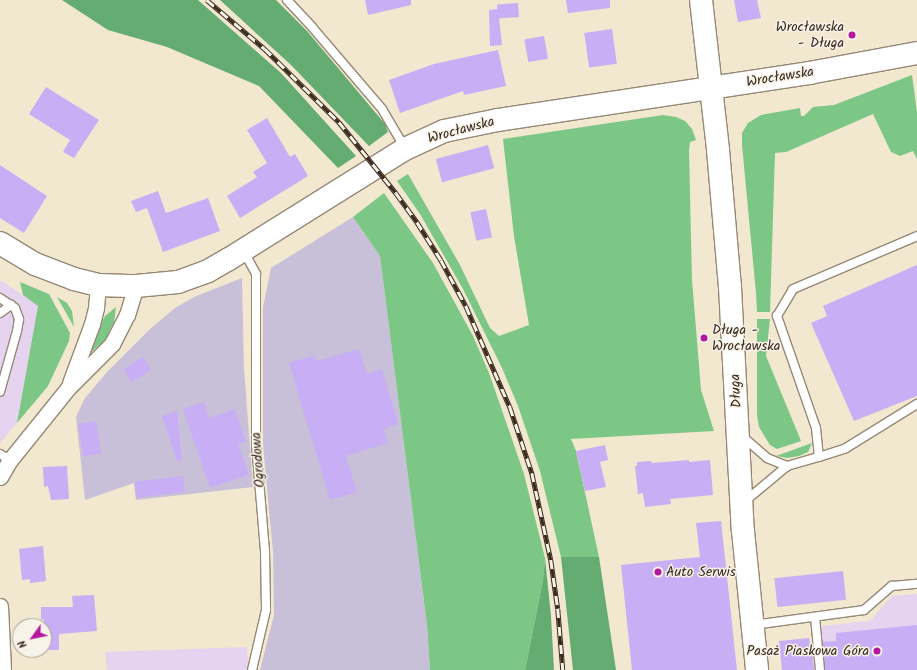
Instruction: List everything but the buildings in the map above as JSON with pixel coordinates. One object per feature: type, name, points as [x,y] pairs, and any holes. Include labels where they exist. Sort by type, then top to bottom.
[{"type":"main road","name":"Długa","points":[[701,0],[712,87],[730,287],[742,504],[757,670]]},
{"type":"main road","name":"Wrocławska","points":[[0,244],[35,264],[74,279],[98,284],[136,286],[155,285],[191,277],[208,271],[244,251],[406,148],[430,136],[462,126],[809,73],[917,53]]},
{"type":"street","points":[[68,388],[92,324],[96,308],[98,284]]},
{"type":"street","points":[[0,477],[5,457],[68,388],[112,344],[127,315],[136,286]]},
{"type":"street","points":[[0,606],[3,670]]},
{"type":"lane","points":[[287,0],[382,109],[406,148]]},
{"type":"lane","points":[[819,457],[816,428],[777,316],[793,289],[917,236]]},
{"type":"lane","name":"Ogrodowa","points":[[244,251],[256,274],[256,444],[265,551],[266,610],[252,670]]},
{"type":"lane","points":[[0,298],[15,308],[19,319],[0,392]]},
{"type":"lane","points":[[0,313],[11,305]]},
{"type":"lane","points":[[742,504],[787,466],[846,448],[917,404]]},
{"type":"lane","points":[[738,432],[767,458],[787,466]]},
{"type":"lane","points":[[753,625],[864,610],[892,586],[917,584]]},
{"type":"lane","points":[[815,617],[820,670]]},
{"type":"shaded area","points":[[353,217],[380,256],[427,625],[430,670],[260,670],[274,615],[273,552],[263,445],[263,307],[271,268]]},
{"type":"shaded area","points":[[242,278],[244,368],[253,487],[136,500],[134,483],[85,500],[76,417],[85,398],[108,371],[150,329],[175,308],[194,297]]},
{"type":"shaded area","points":[[0,280],[38,305],[17,423],[0,443]]},
{"type":"shaded area","name":"Pasaż Piaskowa Góra","points":[[917,594],[917,670],[823,670],[821,626],[870,621],[892,596]]},
{"type":"shaded area","points":[[247,647],[249,670],[107,670],[105,652]]},
{"type":"green space","points":[[62,0],[198,0],[281,73],[356,156],[338,168],[259,86],[167,47],[108,30]]},
{"type":"green space","points":[[220,0],[276,0],[307,31],[385,124],[388,132],[369,146],[291,65]]},
{"type":"green space","points":[[912,75],[917,112],[917,159],[913,151],[900,156],[891,152],[873,114],[786,152],[775,153],[770,312],[757,312],[742,145],[742,133],[748,123],[761,115],[800,108],[801,116],[804,116],[813,107],[834,105]]},
{"type":"green space","points":[[663,115],[676,117],[685,121],[692,129],[696,140],[690,142],[689,150],[692,280],[701,390],[714,431],[571,439],[576,451],[599,557],[561,557],[540,471],[518,406],[502,368],[463,289],[420,214],[397,181],[408,174],[460,265],[490,328],[499,336],[529,325],[514,236],[503,139]]},
{"type":"green space","points":[[384,193],[433,263],[473,336],[489,373],[524,474],[545,558],[543,580],[525,670],[430,670],[427,625],[380,256],[353,217]]},
{"type":"green space","points":[[20,282],[49,294],[70,333],[69,341],[48,386],[17,423],[38,306],[23,295]]},
{"type":"green space","points":[[57,297],[67,303],[72,311],[74,327]]},
{"type":"green space","points":[[116,307],[114,322],[105,340],[89,354],[95,333],[105,316]]},
{"type":"green space","points":[[757,319],[770,319],[766,356],[801,441],[777,449],[770,445],[759,427],[757,415]]},
{"type":"green space","points":[[812,443],[808,452],[799,456],[787,458],[776,456]]},
{"type":"green space","points":[[561,557],[599,557],[616,670],[573,670]]},
{"type":"green space","points":[[545,558],[551,616],[554,670],[525,670],[543,580]]},
{"type":"railway","points":[[207,0],[265,49],[339,122],[396,193],[417,222],[441,260],[466,306],[510,407],[532,473],[551,560],[558,609],[563,670]]},
{"type":"place","name":"Wrocławska - Długa","points":[[852,35]]},
{"type":"place","name":"Długa - Wrocławska","points":[[704,338]]},
{"type":"place","name":"Auto Serwis","points":[[658,572]]},
{"type":"place","name":"Pasaż Piaskowa Góra","points":[[877,651]]}]
